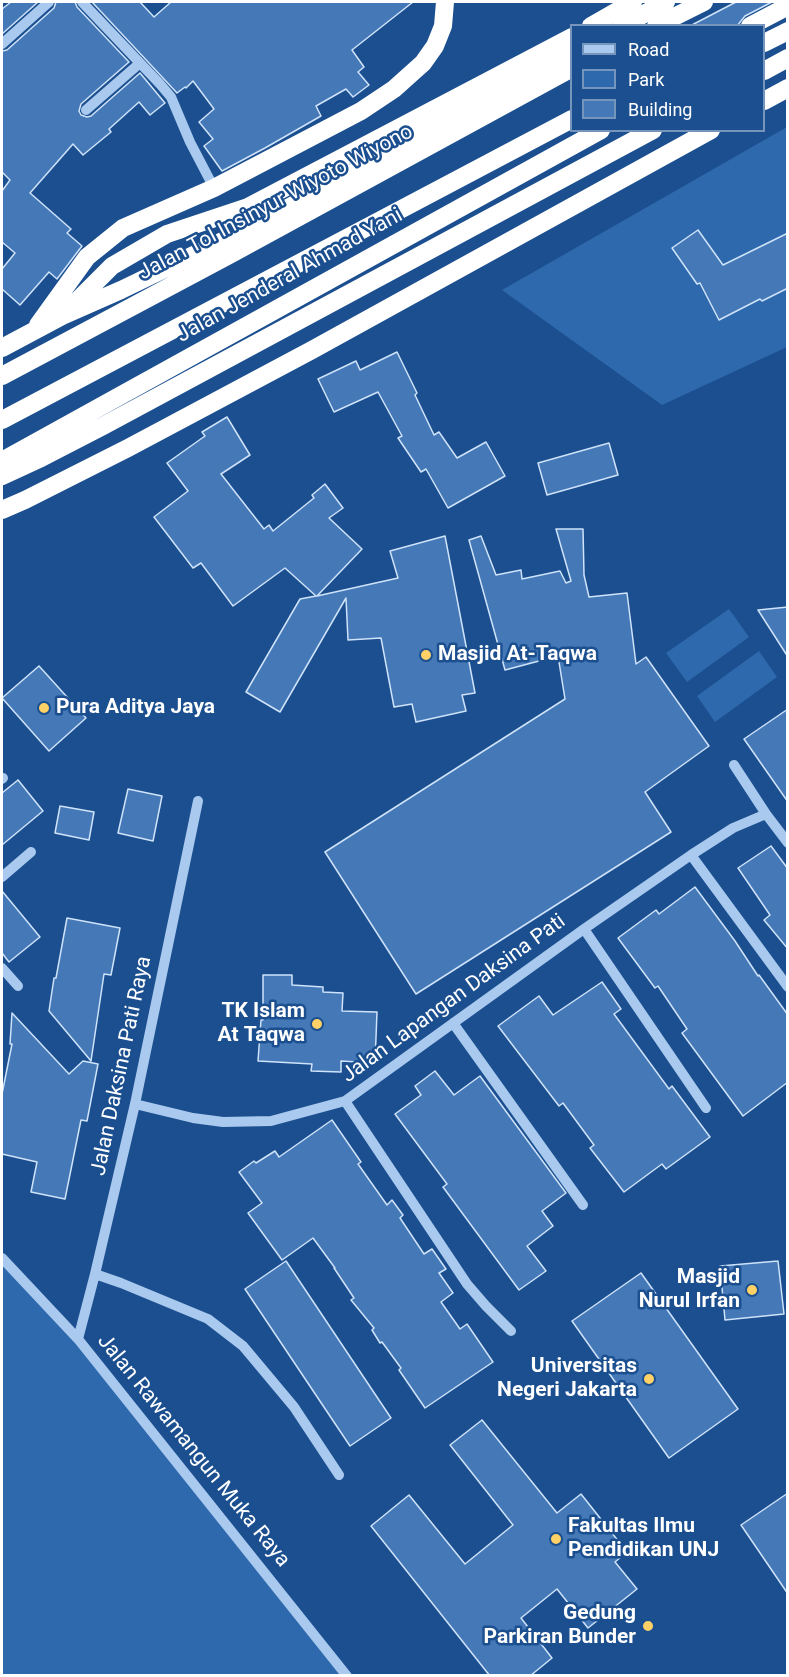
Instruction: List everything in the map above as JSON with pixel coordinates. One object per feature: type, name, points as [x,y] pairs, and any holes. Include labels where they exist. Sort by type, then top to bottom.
[{"type":"highway","points":[[36,329],[87,257],[123,228],[214,188],[361,111],[394,88],[423,63],[435,46],[443,26],[445,2]]},
{"type":"highway","points":[[594,24],[633,2]]},
{"type":"highway","points":[[626,24],[666,2]]},
{"type":"highway","points":[[660,24],[704,2]]},
{"type":"highway","points":[[754,24],[788,6]]},
{"type":"highway","points":[[765,43],[788,31]]},
{"type":"highway","points":[[62,316],[112,266],[167,234],[248,207],[570,38]]},
{"type":"highway","points":[[2,348],[62,316],[268,219],[570,54]]},
{"type":"highway","points":[[765,70],[788,58]]},
{"type":"highway","name":"Jalan Tol Insinyur Wiyoto Wiyono","points":[[2,376],[570,69]]},
{"type":"highway","points":[[765,100],[788,88]]},
{"type":"highway","points":[[2,420],[570,121]]},
{"type":"highway","name":"Jalan Jenderal Ahmad Yani","points":[[2,461],[597,132]]},
{"type":"highway","points":[[2,476],[103,426],[649,132]]},
{"type":"highway","points":[[2,510],[120,453],[292,361],[707,132]]},
{"type":"street","points":[[2,44],[49,2]]},
{"type":"street","points":[[82,2],[171,97],[190,142],[214,188]]},
{"type":"street","points":[[86,110],[140,63]]},
{"type":"street","points":[[734,765],[788,843]]},
{"type":"street","name":"Jalan Daksina Pati Raya","points":[[78,1339],[135,1104],[198,801]]},
{"type":"street","name":"Jalan Lapangan Daksina Pati","points":[[135,1104],[193,1118],[223,1122],[271,1121],[345,1101],[691,855],[733,828],[766,814]]},
{"type":"street","points":[[2,877],[31,852]]},
{"type":"street","points":[[691,855],[788,987]]},
{"type":"street","points":[[585,929],[706,1108]]},
{"type":"street","points":[[2,968],[18,986]]},
{"type":"street","points":[[453,1023],[583,1204]]},
{"type":"street","points":[[345,1101],[467,1284],[511,1330]]},
{"type":"street","name":"Jalan Rawamangun Muka Raya","points":[[2,1258],[78,1339],[348,1676]]},
{"type":"street","points":[[95,1274],[208,1319],[243,1346],[294,1407],[339,1475]]},
{"type":"green space","points":[[787,127],[787,347],[662,405],[502,290]]},
{"type":"green space","points":[[729,609],[749,637],[687,682],[666,653]]},
{"type":"green space","points":[[759,651],[777,677],[715,722],[697,696]]},
{"type":"green space","points":[[2,1258],[78,1339],[347,1675],[2,1675]]},
{"type":"building","points":[[11,2],[38,2],[2,34],[2,9]]},
{"type":"building","points":[[56,2],[75,2],[77,7],[129,62],[81,104],[79,111],[81,115],[91,116],[140,73],[165,103],[150,115],[139,102],[109,129],[111,132],[83,155],[73,144],[30,193],[71,229],[67,233],[82,246],[57,279],[49,272],[20,305],[2,289],[2,269],[15,253],[2,242],[2,191],[10,180],[2,172],[2,51],[7,50],[54,8]]},
{"type":"building","points":[[92,2],[140,2],[154,17],[171,2],[413,2],[352,50],[364,67],[358,72],[369,85],[353,97],[346,89],[316,106],[321,116],[222,171],[204,146],[213,139],[199,122],[214,109],[193,81],[177,93]]},
{"type":"building","points":[[736,2],[772,2],[745,16],[739,24],[694,24]]},
{"type":"building","points":[[698,230],[723,265],[788,233],[788,288],[762,301],[760,299],[719,320],[700,283],[697,284],[672,248]]},
{"type":"building","points":[[397,352],[434,435],[439,432],[457,458],[486,442],[505,476],[448,508],[426,469],[421,472],[398,438],[402,436],[378,392],[334,412],[318,379],[356,361],[360,370]]},
{"type":"building","points":[[227,417],[250,455],[221,474],[264,529],[269,525],[273,531],[314,498],[312,495],[325,484],[343,508],[329,518],[362,549],[317,596],[398,578],[390,551],[445,536],[475,693],[462,695],[466,711],[416,722],[412,704],[394,707],[381,638],[348,640],[346,598],[280,712],[246,692],[300,599],[316,596],[285,568],[233,606],[201,563],[193,568],[154,517],[188,491],[167,463],[205,436],[202,432]]},
{"type":"building","points":[[609,443],[618,475],[547,495],[538,463]]},
{"type":"building","points":[[556,529],[583,529],[584,575],[589,597],[627,593],[636,664],[646,657],[709,746],[645,792],[671,832],[416,994],[325,852],[565,699],[558,656],[505,670],[469,540],[481,536],[496,575],[521,570],[522,579],[560,571],[566,583],[571,581]]},
{"type":"building","points":[[788,607],[788,657],[758,610]]},
{"type":"building","name":"Pura Aditya Jaya","points":[[39,666],[86,718],[49,751],[2,698]]},
{"type":"building","points":[[788,709],[788,802],[744,739]]},
{"type":"building","points":[[18,780],[43,811],[2,845],[2,793]]},
{"type":"building","points":[[128,789],[162,796],[153,841],[118,833]]},
{"type":"building","points":[[60,806],[94,812],[89,840],[55,833]]},
{"type":"building","points":[[771,846],[788,869],[788,949],[764,920],[770,915],[738,868]]},
{"type":"building","points":[[695,887],[788,1015],[788,1082],[743,1116],[682,1033],[687,1029],[658,986],[655,988],[618,938],[656,910],[659,914]]},
{"type":"building","points":[[2,891],[40,937],[9,962],[2,953]]},
{"type":"building","points":[[67,918],[120,928],[111,975],[104,974],[91,1061],[49,1011]]},
{"type":"building","name":"TK Islam At Taqwa","points":[[263,975],[292,975],[292,985],[323,987],[323,992],[343,993],[342,1011],[377,1012],[375,1063],[341,1061],[341,1072],[311,1071],[312,1064],[258,1061],[261,1020],[263,1020]]},
{"type":"building","points":[[602,982],[621,1009],[614,1014],[669,1089],[672,1086],[710,1137],[666,1169],[662,1164],[624,1192],[590,1148],[594,1145],[563,1103],[559,1106],[498,1026],[539,996],[553,1015]]},
{"type":"building","points":[[12,1013],[69,1074],[83,1061],[98,1064],[87,1121],[81,1120],[65,1199],[31,1192],[37,1162],[2,1154],[2,1094],[12,1044],[10,1044]]},
{"type":"building","points":[[435,1071],[454,1095],[480,1076],[566,1193],[542,1211],[553,1226],[527,1246],[546,1271],[519,1290],[443,1187],[447,1184],[395,1114],[421,1095],[415,1086]]},
{"type":"building","points":[[332,1120],[361,1162],[358,1164],[387,1205],[392,1200],[403,1215],[400,1218],[424,1254],[432,1249],[446,1269],[439,1273],[453,1293],[441,1302],[460,1329],[467,1324],[493,1362],[425,1408],[399,1370],[401,1368],[382,1342],[380,1343],[372,1330],[374,1328],[351,1300],[354,1298],[313,1238],[282,1260],[248,1213],[262,1203],[239,1172],[254,1161],[256,1163],[275,1151],[279,1157]]},
{"type":"building","points":[[286,1261],[391,1418],[350,1446],[245,1289]]},
{"type":"building","name":"Masjid Nurul Irfan","points":[[778,1261],[784,1314],[725,1320],[720,1266]]},
{"type":"building","points":[[641,1273],[738,1409],[669,1458],[572,1321]]},
{"type":"building","name":"Fakultas Ilmu Pendidikan UNJ","points":[[482,1420],[557,1513],[581,1494],[627,1552],[615,1562],[637,1589],[588,1628],[557,1589],[521,1618],[552,1658],[530,1676],[490,1676],[371,1526],[409,1495],[465,1564],[513,1525],[450,1445]]},
{"type":"building","points":[[788,1493],[788,1594],[741,1525]]},
{"type":"place","name":"Masjid At-Taqwa","points":[[426,655]]},
{"type":"place","name":"Pura Aditya Jaya","points":[[44,708]]},
{"type":"place","name":"TK Islam At Taqwa","points":[[317,1024]]},
{"type":"place","name":"Masjid Nurul Irfan","points":[[752,1290]]},
{"type":"place","name":"Universitas Negeri Jakarta","points":[[649,1379]]},
{"type":"place","name":"Fakultas Ilmu Pendidikan UNJ","points":[[556,1539]]},
{"type":"place","name":"Gedung Parkiran Bunder","points":[[648,1626]]}]
